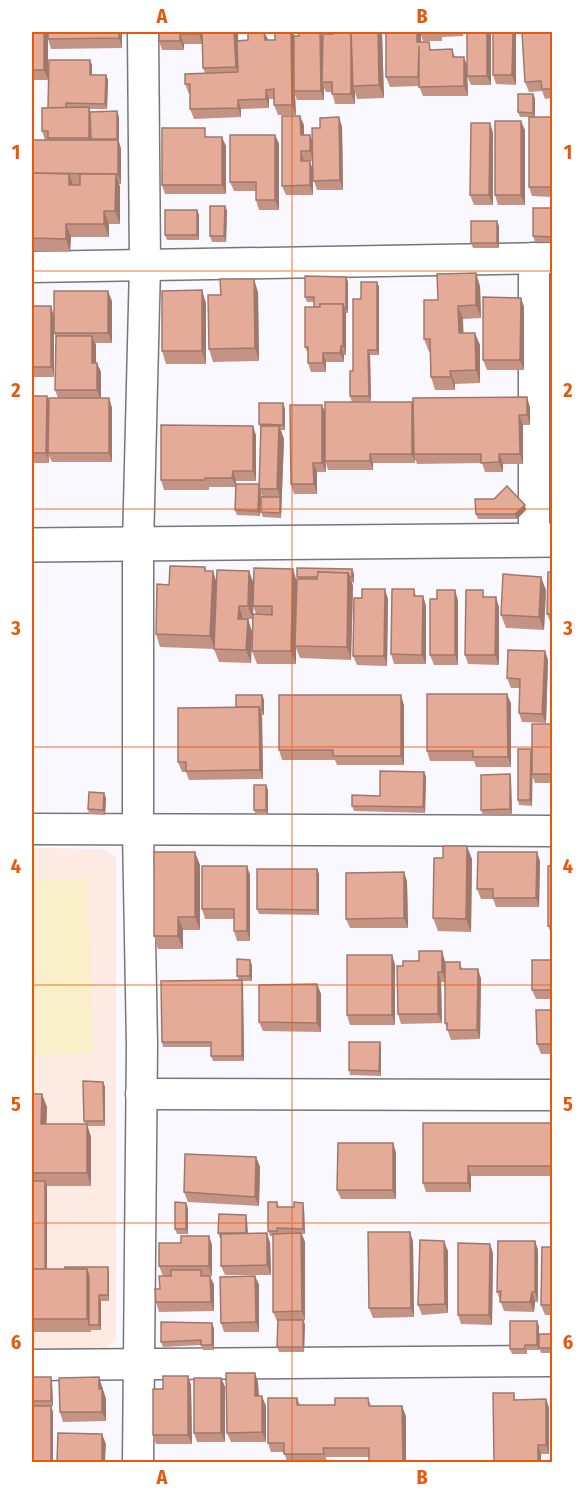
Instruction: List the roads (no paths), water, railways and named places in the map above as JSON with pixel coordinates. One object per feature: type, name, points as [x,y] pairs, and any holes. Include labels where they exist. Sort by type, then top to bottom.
[{"type":"street","points":[[138,1462],[141,1094],[138,545],[145,265],[143,32]]},
{"type":"street","points":[[32,267],[543,258],[543,540],[32,545]]},
{"type":"street","points":[[32,829],[552,831]]},
{"type":"street","points":[[141,1094],[552,1095]]},
{"type":"street","points":[[32,1365],[552,1361]]}]
